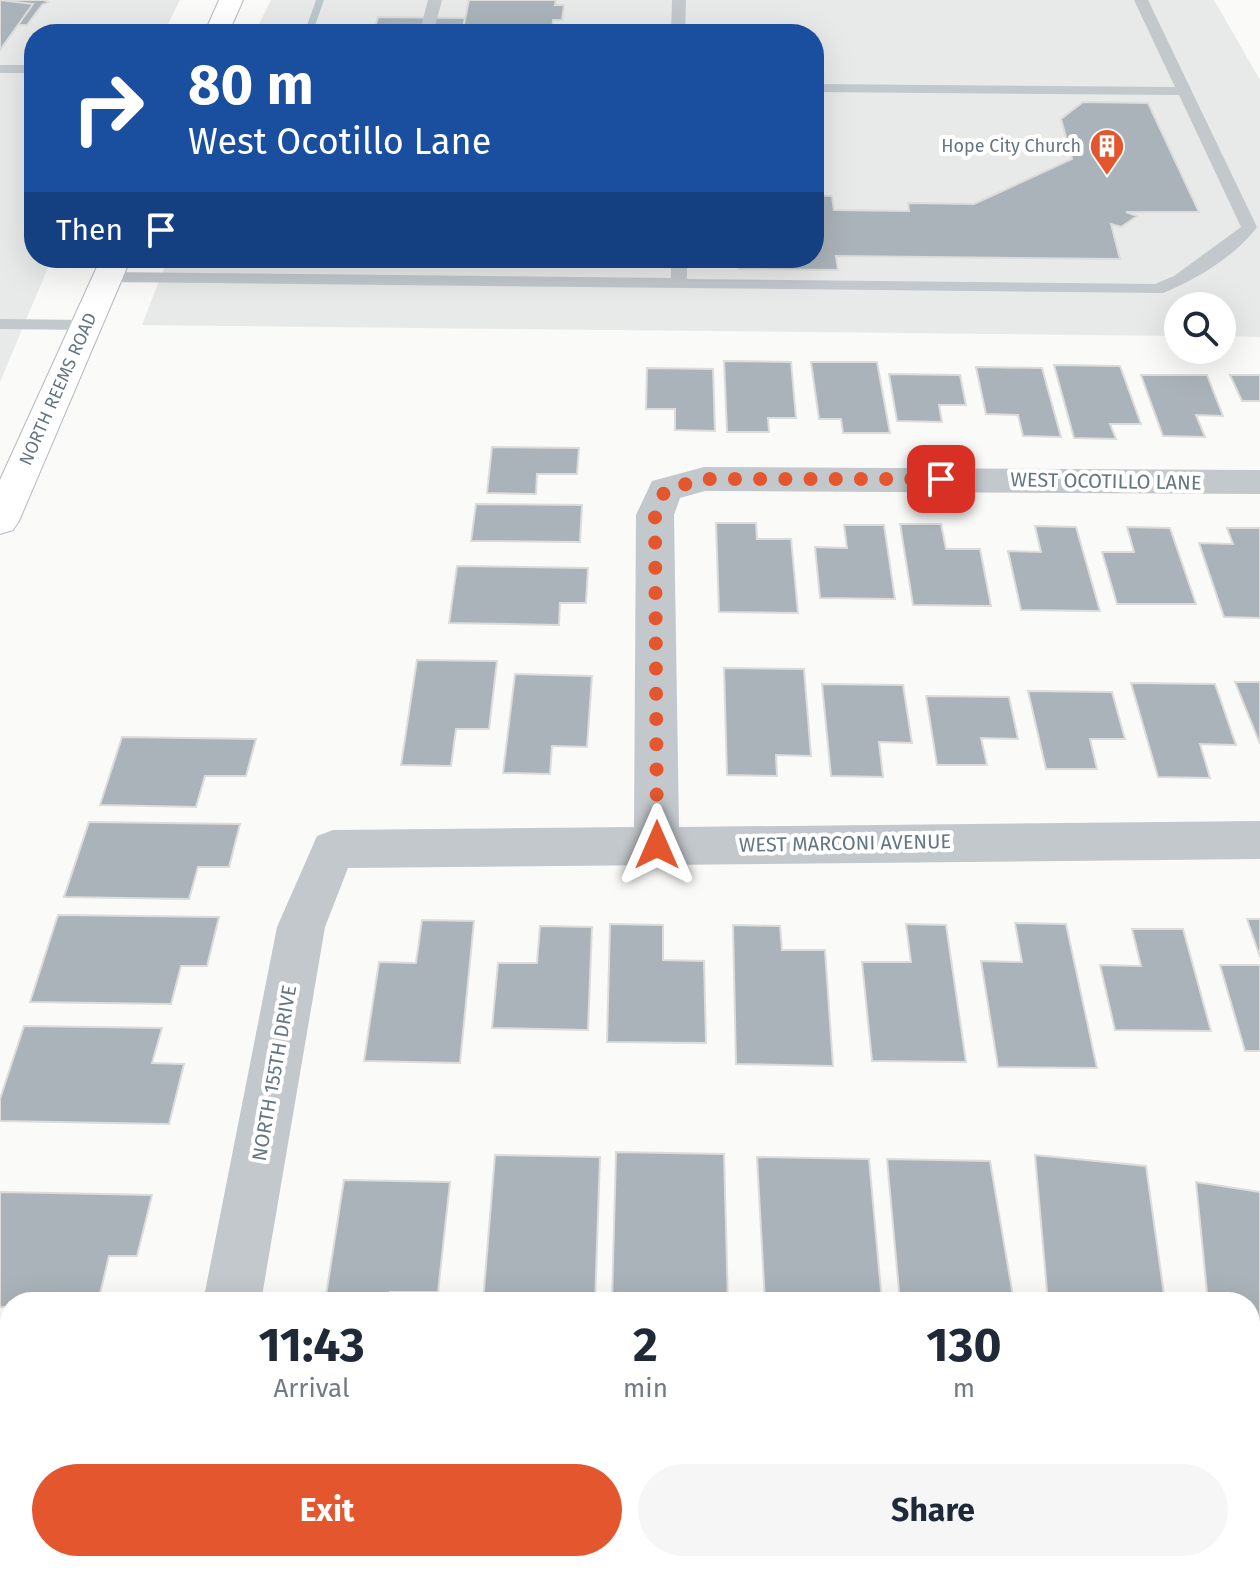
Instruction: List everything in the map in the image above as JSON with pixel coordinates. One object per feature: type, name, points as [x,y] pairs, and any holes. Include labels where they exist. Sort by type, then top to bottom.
[{"type":"main road","points":[[220,24],[231,0]]},
{"type":"main road","name":"NORTH REEMS ROAD","points":[[0,521],[112,268]]},
{"type":"street","name":"WEST OCOTILLO LANE","points":[[657,845],[655,515],[665,490],[704,479],[1260,482]]},
{"type":"street","name":"WEST MARCONI AVENUE","points":[[333,849],[1260,840]]},
{"type":"street","name":"NORTH 155TH DRIVE","points":[[234,1292],[301,927],[333,849]]},
{"type":"lane","points":[[429,24],[435,0]]},
{"type":"lane","points":[[678,24],[679,0]]},
{"type":"lane","points":[[112,268],[679,285],[1140,290],[1170,286],[1242,236],[1249,227],[1141,0]]},
{"type":"lane","points":[[0,69],[24,69]]},
{"type":"lane","points":[[824,88],[1186,91]]},
{"type":"lane","points":[[679,268],[679,285]]},
{"type":"lane","points":[[0,324],[87,325]]},
{"type":"shaded area","points":[[0,0],[180,0],[168,24],[24,24],[24,268],[48,268],[0,382]]},
{"type":"shaded area","points":[[271,0],[1214,0],[1260,80],[1260,337],[1236,336],[1236,292],[1164,292],[1164,336],[142,325],[164,268],[824,268],[824,24],[259,24]]},
{"type":"building","points":[[0,0],[33,4],[0,50]]},
{"type":"building","points":[[0,0],[48,2],[28,24],[18,25],[33,4]]},
{"type":"building","points":[[469,0],[556,0],[555,5],[564,5],[562,20],[553,20],[553,24],[464,24]]},
{"type":"building","points":[[378,17],[465,18],[464,24],[376,24]]},
{"type":"building","name":"Hope City Church","points":[[1083,102],[1148,103],[1199,212],[1126,212],[1137,216],[1121,227],[1111,224],[1120,259],[836,256],[838,270],[738,269],[824,268],[824,196],[832,196],[834,210],[909,211],[908,203],[974,204],[1072,159],[1061,119]]},
{"type":"building","points":[[724,361],[791,362],[796,418],[768,418],[769,432],[727,432]]},
{"type":"building","points":[[811,362],[877,362],[890,433],[843,433],[841,419],[819,419]]},
{"type":"building","points":[[1054,365],[1120,366],[1141,424],[1110,424],[1116,439],[1074,438]]},
{"type":"building","points":[[976,367],[1042,368],[1061,437],[1023,436],[1018,415],[986,414]]},
{"type":"building","points":[[647,368],[713,369],[715,431],[675,430],[675,409],[646,409]]},
{"type":"building","points":[[889,374],[960,375],[966,405],[939,405],[942,422],[897,421]]},
{"type":"building","points":[[1141,375],[1207,375],[1223,416],[1196,415],[1205,437],[1163,436]]},
{"type":"building","points":[[1230,375],[1260,375],[1260,401],[1242,401]]},
{"type":"building","points":[[492,447],[579,448],[577,474],[537,474],[536,494],[487,493]]},
{"type":"building","points":[[476,504],[582,505],[580,542],[471,541]]},
{"type":"building","points":[[716,523],[756,523],[757,539],[791,539],[798,613],[719,612]]},
{"type":"building","points":[[900,524],[941,524],[946,549],[980,549],[991,606],[913,605]]},
{"type":"building","points":[[844,525],[884,525],[895,599],[820,598],[815,547],[847,548]]},
{"type":"building","points":[[1035,526],[1076,527],[1100,611],[1021,610],[1008,551],[1041,552]]},
{"type":"building","points":[[1127,527],[1170,528],[1196,604],[1117,604],[1102,552],[1134,552]]},
{"type":"building","points":[[1227,528],[1260,528],[1260,618],[1224,617],[1199,543],[1233,544]]},
{"type":"building","points":[[457,566],[588,568],[586,603],[560,603],[559,625],[449,623]]},
{"type":"building","points":[[417,660],[497,661],[489,729],[456,729],[451,766],[401,765]]},
{"type":"building","points":[[724,668],[804,669],[811,756],[776,755],[777,776],[727,775]]},
{"type":"building","points":[[515,674],[592,676],[587,747],[552,746],[550,774],[503,773]]},
{"type":"building","points":[[1235,682],[1260,682],[1260,744]]},
{"type":"building","points":[[1131,683],[1215,684],[1236,745],[1200,744],[1210,778],[1158,777]]},
{"type":"building","points":[[822,684],[903,685],[912,743],[879,742],[883,777],[831,776]]},
{"type":"building","points":[[1028,691],[1112,692],[1125,739],[1090,739],[1097,769],[1046,769]]},
{"type":"building","points":[[926,696],[1009,697],[1018,739],[981,738],[987,765],[937,765]]},
{"type":"building","points":[[122,737],[256,739],[246,776],[205,776],[196,807],[100,805]]},
{"type":"building","points":[[89,822],[240,824],[229,867],[198,867],[189,899],[64,897]]},
{"type":"building","points":[[58,915],[219,917],[207,966],[181,966],[171,1004],[30,1002]]},
{"type":"building","points":[[1247,919],[1260,919],[1260,957]]},
{"type":"building","points":[[422,920],[474,921],[460,1063],[364,1061],[379,962],[416,963]]},
{"type":"building","points":[[1015,923],[1066,924],[1097,1068],[998,1067],[981,961],[1022,962]]},
{"type":"building","points":[[610,924],[663,925],[663,960],[704,961],[706,1043],[607,1042]]},
{"type":"building","points":[[906,924],[946,925],[966,1062],[872,1061],[862,962],[911,962]]},
{"type":"building","points":[[733,925],[780,926],[782,950],[825,950],[833,1066],[736,1064]]},
{"type":"building","points":[[540,926],[592,927],[588,1030],[492,1028],[498,963],[537,963]]},
{"type":"building","points":[[1132,929],[1183,929],[1211,1031],[1115,1030],[1100,965],[1141,966]]},
{"type":"building","points":[[1220,965],[1260,965],[1260,1051],[1245,1051]]},
{"type":"building","points":[[24,1026],[162,1028],[152,1063],[184,1064],[169,1124],[0,1121],[0,1099]]},
{"type":"building","points":[[616,1152],[724,1154],[728,1292],[612,1292]]},
{"type":"building","points":[[495,1155],[600,1157],[595,1292],[484,1292]]},
{"type":"building","points":[[1035,1155],[1146,1166],[1164,1292],[1047,1292]]},
{"type":"building","points":[[757,1157],[869,1159],[881,1292],[764,1292]]},
{"type":"building","points":[[887,1159],[990,1161],[1012,1292],[899,1292]]},
{"type":"building","points":[[344,1180],[450,1182],[438,1292],[327,1292]]},
{"type":"building","points":[[1196,1182],[1260,1192],[1260,1292],[1207,1292]]},
{"type":"building","points":[[0,1192],[152,1195],[137,1256],[109,1256],[100,1292],[0,1292]]},
{"type":"waterway","points":[[312,24],[320,0]]},
{"type":"place","name":"Hope City Church","points":[[1107,177]]},
{"type":"route","points":[[657,845],[655,515],[665,490],[704,479],[941,479]]}]
